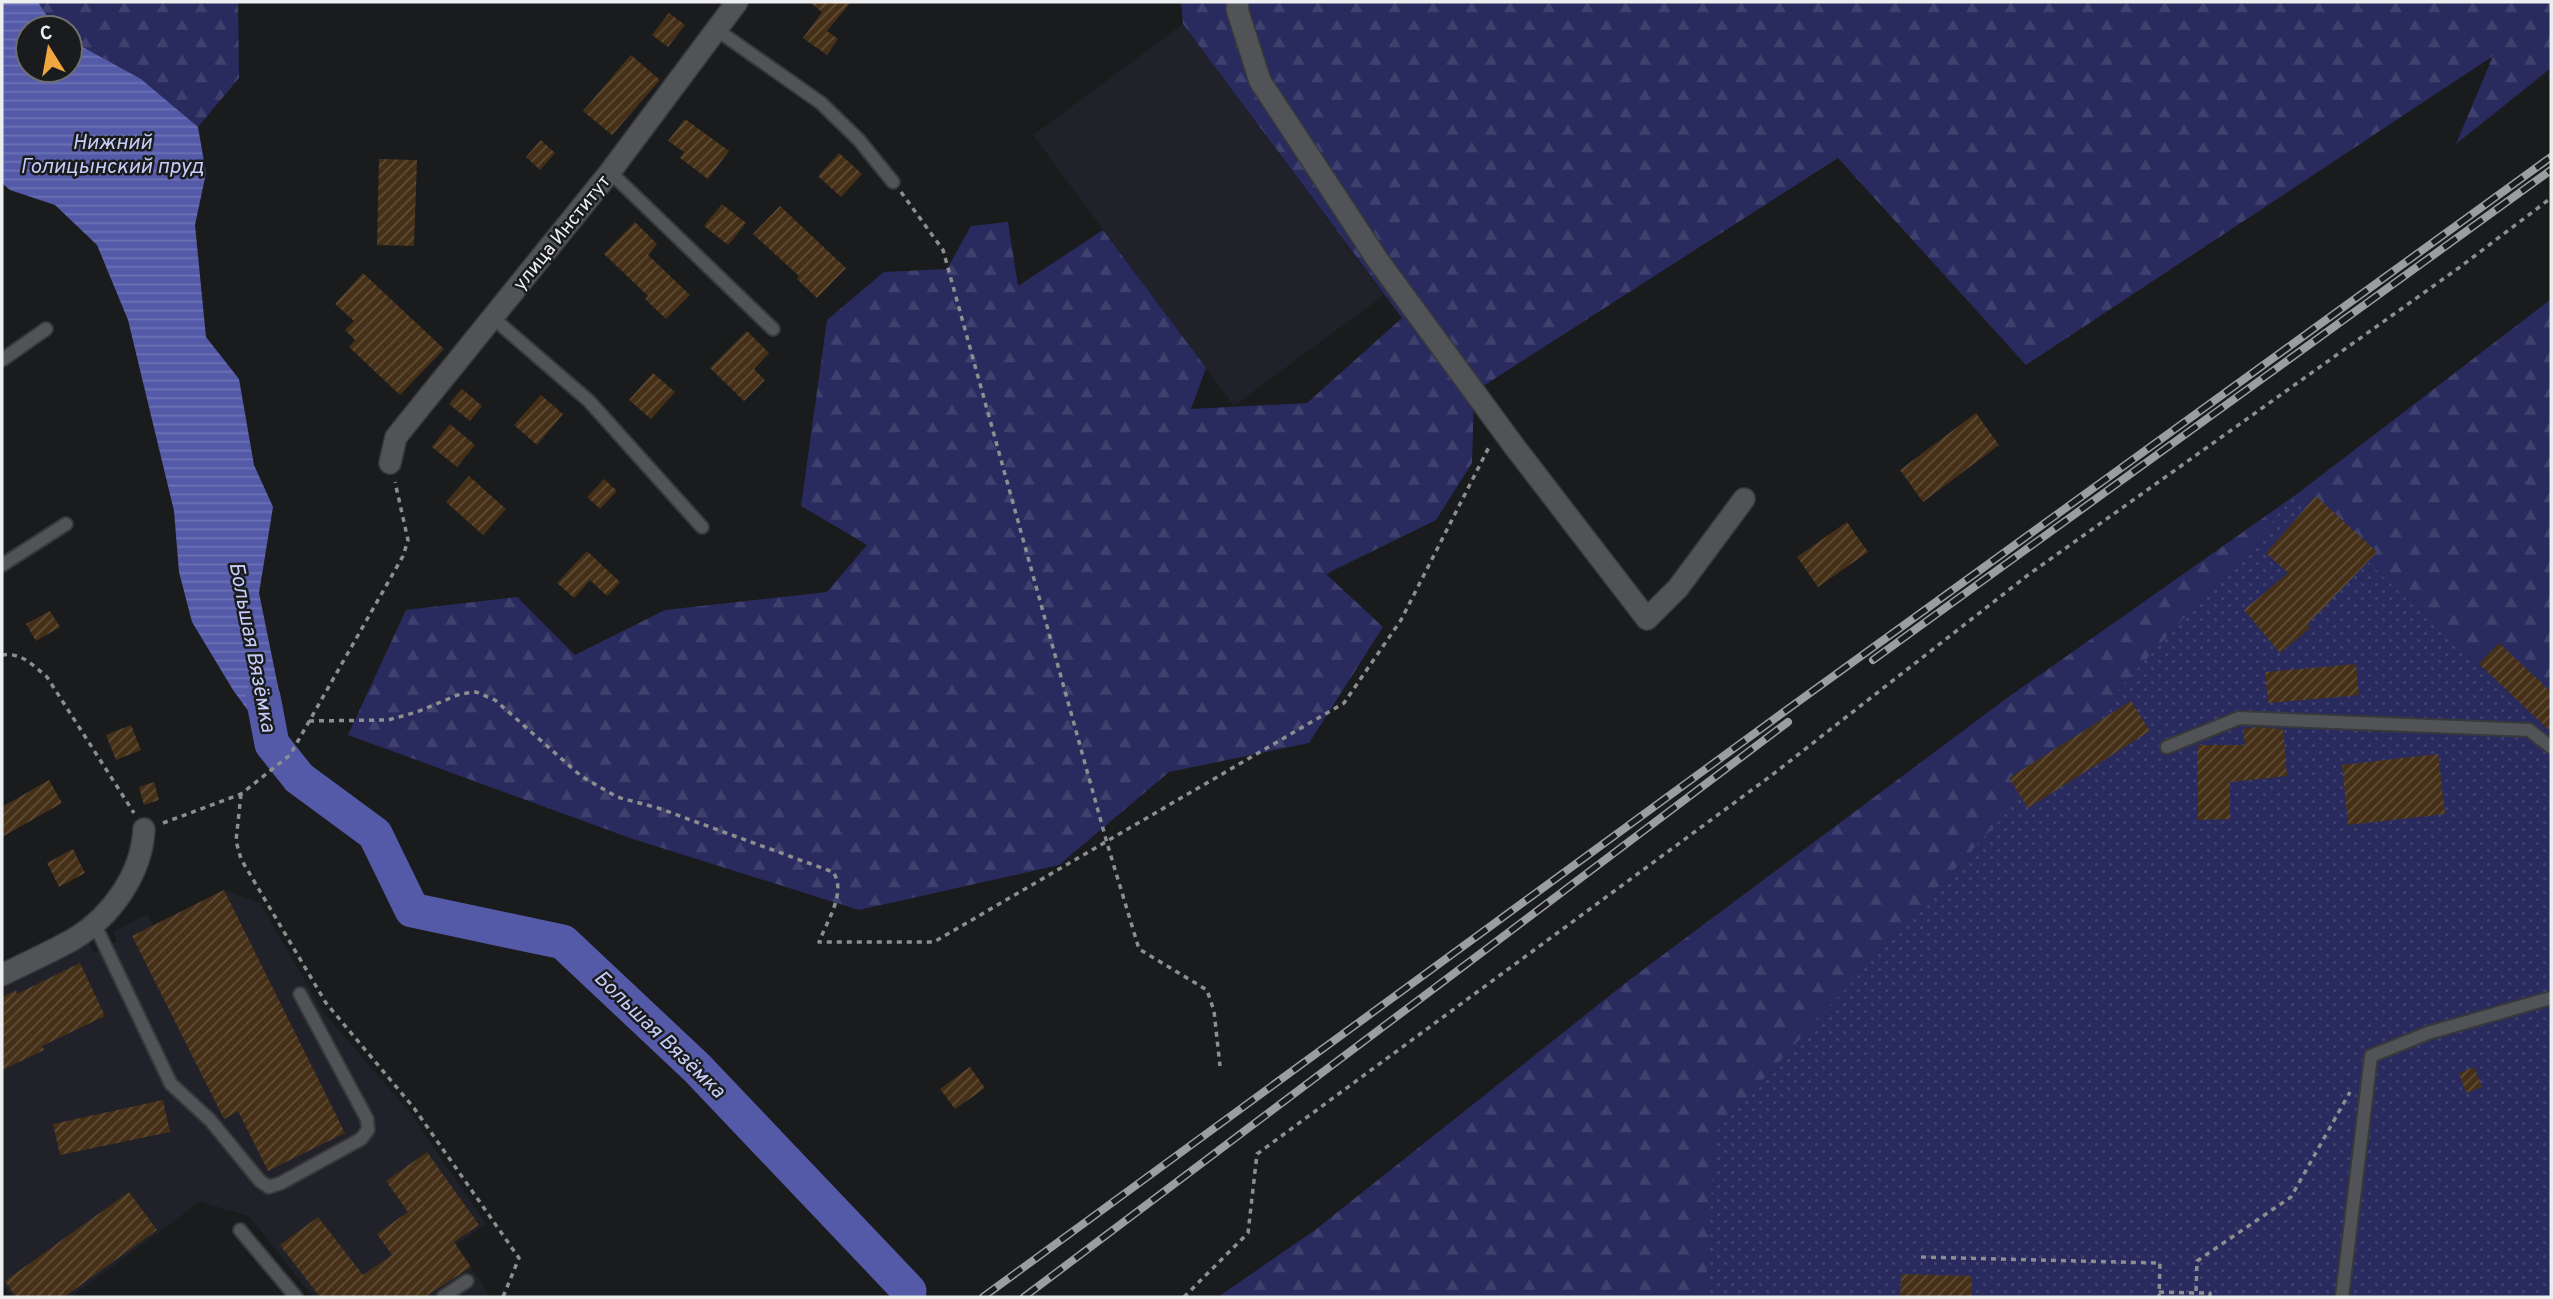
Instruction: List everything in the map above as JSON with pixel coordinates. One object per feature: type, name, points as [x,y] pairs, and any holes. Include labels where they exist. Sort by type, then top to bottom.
[{"type":"street","name":"улица Институт","points":[[390,463],[396,437],[610,172],[737,2]]},
{"type":"street","points":[[1238,2],[1237,9],[1260,81],[1377,259],[1499,426],[1647,619],[1678,588],[1744,499]]},
{"type":"street","points":[[2,975],[76,938],[94,923],[120,895],[137,865],[143,846],[144,829]]},
{"type":"lane","points":[[717,30],[821,103],[859,140],[893,182]]},
{"type":"lane","points":[[610,172],[773,329]]},
{"type":"lane","points":[[493,318],[589,401],[702,527]]},
{"type":"lane","points":[[2,360],[46,329]]},
{"type":"lane","points":[[2,565],[66,524]]},
{"type":"lane","points":[[2167,747],[2239,718],[2529,730],[2551,747]]},
{"type":"lane","points":[[94,923],[171,1084],[210,1119],[260,1181],[269,1187],[361,1139],[368,1130],[367,1119],[300,994]]},
{"type":"lane","points":[[2342,1297],[2371,1056],[2428,1033],[2551,998]]},
{"type":"lane","points":[[240,1230],[296,1297]]},
{"type":"lane","points":[[443,1297],[467,1281]]},
{"type":"path","points":[[893,182],[943,250],[1107,843],[1139,949],[1207,990],[1214,1012],[1220,1066]]},
{"type":"path","points":[[1184,1297],[1248,1233],[1257,1154],[1772,775],[2028,575],[2460,267],[2551,198]]},
{"type":"path","points":[[309,721],[388,720],[417,712],[460,694],[475,692],[495,700],[581,775],[617,797],[658,808],[833,873],[838,880],[839,890],[819,942],[934,942],[1344,704],[1401,620],[1499,426]]},
{"type":"path","points":[[2,655],[13,653],[28,661],[47,677],[144,829],[241,794],[290,755],[403,556],[408,540],[390,463]]},
{"type":"path","points":[[241,794],[236,841],[241,859],[326,1003],[414,1108],[519,1258],[503,1297]]},
{"type":"path","points":[[2196,1293],[2197,1261],[2291,1198],[2351,1091]]},
{"type":"path","points":[[1921,1257],[2160,1263],[2159,1295],[2210,1293],[2210,1297]]},
{"type":"shaded area","points":[[1183,24],[1384,295],[1234,406],[1033,135]]},
{"type":"shaded area","points":[[224,890],[260,903],[323,1012],[409,1111],[486,1224],[383,1297],[313,1297],[249,1216],[200,1202],[71,1297],[12,1297],[2,1283],[2,988],[89,943],[94,953],[117,941],[113,932],[147,914],[153,925]]},
{"type":"shaded area","points":[[460,1251],[489,1294],[486,1297],[391,1297]]},
{"type":"green space","points":[[38,2],[238,2],[239,78],[198,127],[141,79],[84,48],[84,14],[46,14]]},
{"type":"green space","points":[[1181,2],[2551,2],[2551,68],[2456,144],[2493,56],[2026,365],[1838,158],[1474,392],[1472,463],[1436,520],[1326,574],[1383,627],[1309,743],[1169,772],[1059,865],[859,910],[630,838],[348,735],[406,610],[517,597],[575,655],[665,610],[827,592],[867,545],[801,506],[827,320],[884,272],[947,269],[971,226],[1008,222],[1018,286],[1103,230],[1206,368],[1191,409],[1307,403],[1402,318],[1183,24]]},
{"type":"green space","points":[[2551,299],[2551,1297],[1218,1297],[1315,1230],[1628,981],[2007,698],[2297,494]]},
{"type":"green space","points":[[2297,494],[2551,738],[2551,1297],[1694,1297],[1706,1287],[1715,1132]]},
{"type":"water","name":"Нижний Голицынский пруд","points":[[2,2],[38,2],[46,14],[14,14],[14,84],[84,84],[84,48],[141,79],[198,127],[206,173],[195,225],[206,337],[239,379],[254,465],[273,507],[259,593],[283,711],[272,744],[233,690],[192,622],[179,572],[174,511],[128,320],[97,245],[55,205],[10,190],[2,183]]},
{"type":"building","points":[[809,2],[851,2],[827,31],[838,39],[827,55],[803,38],[822,12]]},
{"type":"building","points":[[669,13],[685,25],[668,47],[652,35]]},
{"type":"building","points":[[631,55],[660,80],[612,135],[583,111]]},
{"type":"building","points":[[685,119],[729,151],[708,179],[680,158],[684,152],[668,141]]},
{"type":"building","points":[[541,140],[555,153],[540,170],[526,157]]},
{"type":"building","points":[[839,153],[862,174],[841,197],[818,176]]},
{"type":"building","points":[[379,159],[417,160],[414,246],[377,245]]},
{"type":"building","points":[[722,204],[746,223],[728,245],[704,226]]},
{"type":"building","points":[[780,206],[846,268],[817,298],[797,279],[799,276],[753,234]]},
{"type":"building","points":[[635,222],[657,244],[648,255],[690,295],[666,319],[645,299],[648,296],[604,254]]},
{"type":"building","points":[[363,273],[444,349],[400,395],[349,347],[355,340],[345,330],[354,321],[335,304]]},
{"type":"building","points":[[747,331],[769,353],[754,369],[765,380],[744,401],[710,368]]},
{"type":"building","points":[[653,373],[675,392],[651,419],[629,400]]},
{"type":"building","points":[[462,389],[482,406],[470,421],[449,404]]},
{"type":"building","points":[[541,395],[563,414],[537,445],[514,425]]},
{"type":"building","points":[[1976,413],[1999,445],[1923,502],[1900,470]]},
{"type":"building","points":[[450,424],[475,445],[457,467],[432,447]]},
{"type":"building","points":[[469,476],[506,509],[483,535],[446,502]]},
{"type":"building","points":[[604,479],[617,491],[600,509],[587,497]]},
{"type":"building","points":[[2316,496],[2377,552],[2307,625],[2310,628],[2280,653],[2244,610],[2288,573],[2266,553]]},
{"type":"building","points":[[1847,522],[1868,552],[1818,587],[1797,557]]},
{"type":"building","points":[[587,551],[620,582],[607,596],[590,580],[574,598],[557,583]]},
{"type":"building","points":[[50,611],[60,627],[36,641],[26,624]]},
{"type":"building","points":[[2499,643],[2551,692],[2551,732],[2479,664]]},
{"type":"building","points":[[2356,664],[2359,695],[2268,703],[2265,672]]},
{"type":"building","points":[[2131,701],[2150,731],[2028,808],[2009,778]]},
{"type":"building","points":[[131,725],[141,750],[116,760],[106,735]]},
{"type":"building","points":[[2243,729],[2283,729],[2287,776],[2230,782],[2230,819],[2198,820],[2197,745],[2245,745]]},
{"type":"building","points":[[2438,754],[2445,814],[2348,825],[2342,765]]},
{"type":"building","points":[[49,780],[62,803],[2,837],[2,807]]},
{"type":"building","points":[[154,782],[159,800],[144,805],[139,787]]},
{"type":"building","points":[[73,849],[85,873],[59,887],[47,863]]},
{"type":"building","points":[[224,890],[345,1133],[268,1171],[238,1111],[224,1119],[132,936]]},
{"type":"building","points":[[80,963],[105,1016],[42,1046],[44,1050],[2,1070],[2,997],[16,990],[17,994]]},
{"type":"building","points":[[970,1067],[985,1088],[955,1109],[940,1089]]},
{"type":"building","points":[[2474,1067],[2482,1087],[2466,1093],[2459,1073]]},
{"type":"building","points":[[163,1100],[170,1132],[60,1155],[53,1124]]},
{"type":"building","points":[[427,1152],[479,1225],[454,1242],[471,1267],[425,1297],[320,1297],[280,1245],[318,1217],[363,1275],[392,1255],[377,1234],[408,1212],[386,1181]]},
{"type":"building","points":[[129,1192],[157,1230],[64,1297],[16,1297],[5,1281]]},
{"type":"building","points":[[1901,1274],[1972,1276],[1971,1297],[1900,1297]]},
{"type":"waterway","name":"Большая Вязёмка","points":[[263,697],[272,744],[299,778],[375,834],[412,910],[563,942],[697,1068],[909,1291]]},
{"type":"railway","points":[[983,1297],[1781,714],[2551,157]]},
{"type":"railway","points":[[1873,660],[2551,170]]},
{"type":"railway","points":[[1024,1297],[1788,722]]}]
